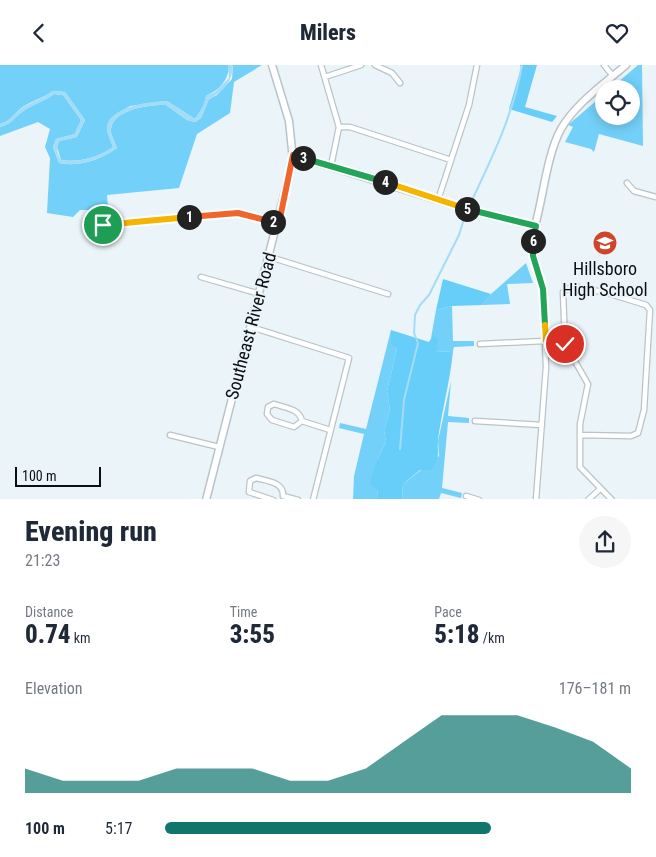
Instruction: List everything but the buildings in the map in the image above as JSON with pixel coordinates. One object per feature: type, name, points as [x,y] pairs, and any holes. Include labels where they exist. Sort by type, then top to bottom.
[{"type":"main road","name":"Southeast River Road","points":[[206,499],[279,223],[293,155],[289,121],[272,65]]},
{"type":"main road","points":[[293,155],[438,200],[536,226],[554,146],[561,128],[573,113],[626,65]]},
{"type":"street","points":[[321,65],[339,127],[331,166]]},
{"type":"street","points":[[325,77],[361,65]]},
{"type":"street","points":[[375,65],[392,73],[400,83]]},
{"type":"street","points":[[438,200],[469,105],[478,65]]},
{"type":"street","points":[[604,65],[613,76]]},
{"type":"street","points":[[339,127],[350,127],[451,160]]},
{"type":"street","points":[[627,183],[634,191],[656,197]]},
{"type":"street","points":[[90,221],[103,225],[238,213],[279,223]]},
{"type":"street","points":[[536,226],[533,251],[543,289],[546,340],[536,499]]},
{"type":"street","points":[[270,257],[388,294]]},
{"type":"street","points":[[201,277],[260,293]]},
{"type":"street","points":[[580,435],[631,436],[638,433],[644,411],[650,310],[646,305],[573,285],[563,292],[564,340],[588,383],[580,435],[580,467],[612,499]]},
{"type":"street","points":[[251,327],[349,358],[313,499]]},
{"type":"street","points":[[480,344],[564,340]]},
{"type":"street","points":[[274,404],[295,411],[300,415],[302,421],[294,427],[272,420],[266,413],[268,407],[274,404]]},
{"type":"street","points":[[302,421],[330,430]]},
{"type":"street","points":[[474,421],[542,425]]},
{"type":"street","points":[[170,435],[219,447]]},
{"type":"street","points":[[273,499],[250,492],[250,481],[256,478],[278,485],[282,489],[283,496]]},
{"type":"street","points":[[588,499],[600,489]]},
{"type":"street","points":[[279,499],[283,496],[298,499]]},
{"type":"street","points":[[466,497],[479,499]]},
{"type":"shaded area","points":[[0,65],[228,65],[229,67],[225,81],[219,88],[206,96],[204,106],[195,119],[167,101],[130,106],[117,114],[107,131],[113,147],[102,154],[68,161],[61,160],[57,147],[59,141],[77,137],[85,120],[65,92],[53,91],[24,106],[9,120],[0,124]]},
{"type":"shaded area","points":[[228,65],[233,65],[229,81],[219,93],[209,99],[201,118],[195,122],[187,120],[166,105],[143,107],[125,112],[113,122],[111,129],[117,148],[104,156],[90,161],[75,164],[59,163],[53,146],[56,139],[74,134],[81,120],[63,95],[54,94],[26,109],[10,123],[0,127],[0,124],[7,121],[19,110],[53,91],[65,92],[85,120],[77,137],[59,141],[57,149],[59,155],[61,160],[68,161],[89,158],[102,154],[113,147],[107,131],[108,123],[113,116],[130,107],[150,102],[167,101],[195,119],[203,106],[206,96],[215,92],[229,78]]},
{"type":"shaded area","points":[[233,65],[262,65],[234,82],[230,113],[197,134],[179,188],[107,195],[109,218],[99,218],[88,210],[80,210],[73,217],[47,213],[50,158],[45,147],[50,129],[38,122],[0,136],[0,127],[10,122],[26,109],[54,94],[63,95],[81,120],[75,134],[56,139],[53,147],[59,163],[75,164],[90,161],[104,156],[117,148],[111,129],[113,122],[125,112],[143,107],[166,105],[187,120],[195,122],[201,118],[209,99],[217,95],[232,79]]},
{"type":"shaded area","points":[[520,65],[537,65],[525,107],[557,116],[552,122],[509,109],[521,68]]},
{"type":"shaded area","points":[[638,65],[642,65],[643,146],[599,134],[594,152],[591,149],[565,142],[573,127],[568,125],[595,102],[595,125],[640,125],[640,80],[620,80]]},
{"type":"shaded area","points":[[526,263],[533,283],[507,284],[510,304],[482,305],[491,294]]},
{"type":"shaded area","points":[[443,279],[491,294],[482,305],[452,306],[436,310]]},
{"type":"shaded area","points":[[452,306],[453,341],[474,341],[474,346],[454,347],[453,351],[436,352],[434,336],[431,338],[436,310]]},
{"type":"shaded area","points":[[391,330],[391,343],[397,349],[387,391],[390,411],[384,430],[386,442],[377,460],[378,499],[353,499],[354,476],[364,434],[339,428],[340,423],[366,429]]},
{"type":"shaded area","points":[[391,330],[429,342],[433,335],[438,339],[436,352],[453,351],[438,440],[438,457],[432,470],[420,470],[403,484],[402,499],[378,499],[378,491],[370,483],[377,460],[386,442],[384,430],[390,411],[387,391],[397,349],[391,344]]},
{"type":"shaded area","points":[[451,381],[448,416],[469,418],[469,423],[448,422],[442,488],[462,493],[461,498],[441,493],[439,499],[402,499],[403,484],[439,456],[438,441]]},
{"type":"waterway","points":[[473,198],[508,117],[522,65]]},
{"type":"waterway","points":[[400,449],[404,400],[418,343],[414,333],[415,315],[420,305],[429,295],[459,235],[463,222]]},
{"type":"place","name":"Hillsboro High School","points":[[605,243]]},
{"type":"route","points":[[103,225],[224,213],[238,213],[279,223],[293,166],[293,155],[385,182],[470,210],[536,226],[533,256],[543,289],[546,340],[564,340],[565,344]]}]
